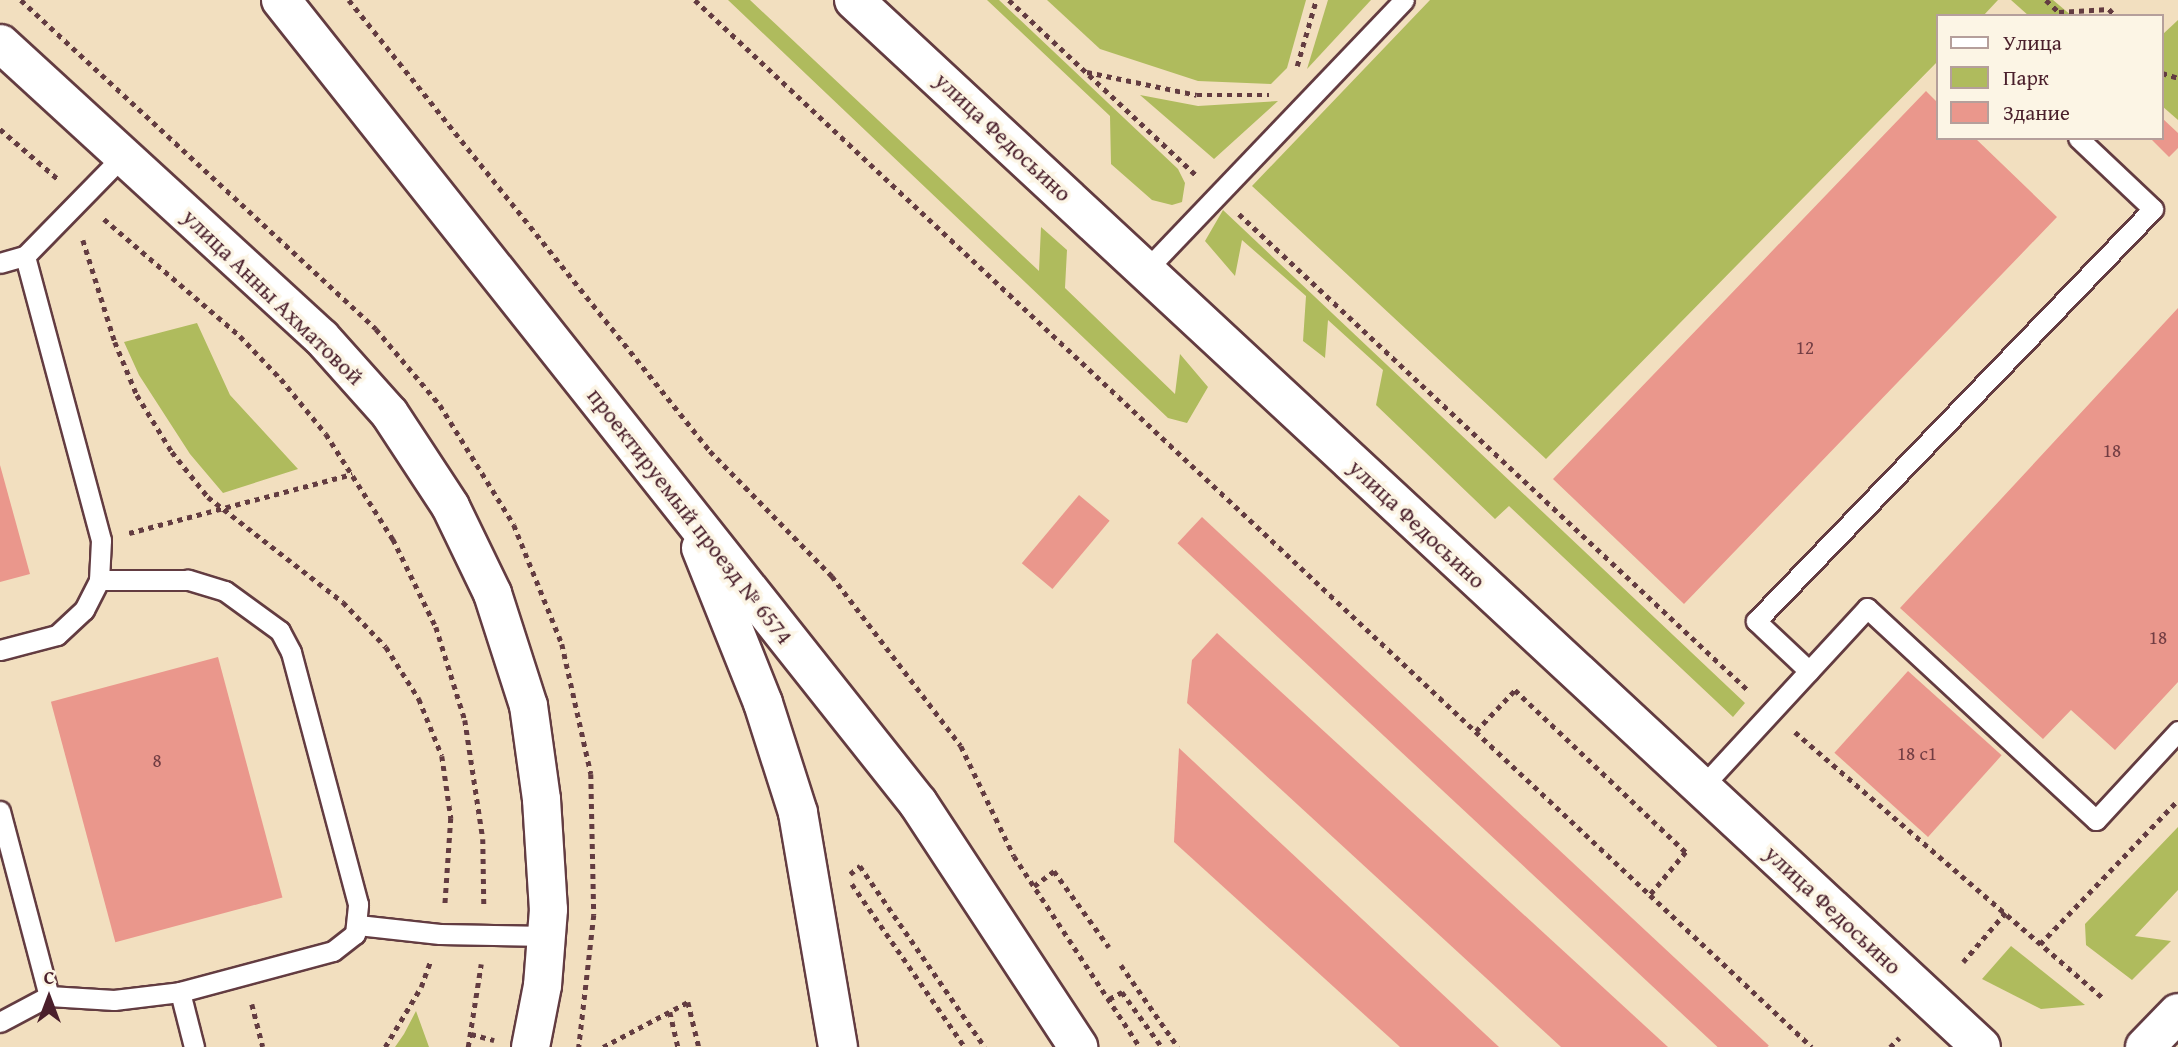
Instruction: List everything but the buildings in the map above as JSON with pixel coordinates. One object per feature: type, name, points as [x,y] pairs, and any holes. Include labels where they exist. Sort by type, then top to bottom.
[{"type":"main road","name":"проектируемый проезд № 6574","points":[[281,0],[918,803],[1078,1047]]},
{"type":"main road","name":"улица Федосьино","points":[[854,0],[1981,1047]]},
{"type":"main road","points":[[686,510],[763,703],[798,813],[838,1047]]},
{"type":"main road","points":[[2145,1047],[2178,1013]]},
{"type":"street","name":"улица Анны Ахматовой","points":[[0,43],[363,381],[450,506],[492,593],[528,705],[541,799],[547,936],[514,1044]]},
{"type":"lane","points":[[1146,270],[1219,197],[1404,0]]},
{"type":"lane","points":[[1808,671],[1756,621],[2152,209],[2080,140]]},
{"type":"lane","points":[[0,263],[25,256],[124,156]]},
{"type":"lane","points":[[0,650],[57,635],[84,610],[99,580],[101,540],[25,256]]},
{"type":"lane","points":[[0,1022],[49,996],[114,1000],[180,992],[333,951],[347,944],[358,925],[358,904],[291,652],[280,631],[236,597],[188,580],[99,580]]},
{"type":"lane","points":[[1701,788],[1867,608],[2096,820],[2178,731]]},
{"type":"lane","points":[[0,811],[49,996]]},
{"type":"lane","points":[[358,925],[440,934],[547,936]]},
{"type":"lane","points":[[180,992],[194,1047]]},
{"type":"path","points":[[349,0],[710,451],[832,576],[961,746],[1014,856],[1140,1047]]},
{"type":"path","points":[[695,0],[1812,1047]]},
{"type":"path","points":[[1009,0],[1772,712],[2104,999]]},
{"type":"path","points":[[1295,71],[1316,0]]},
{"type":"path","points":[[2046,0],[2059,12],[2109,9],[2113,14]]},
{"type":"path","points":[[1087,72],[1197,95],[1273,95]]},
{"type":"path","points":[[0,129],[78,203],[240,337],[281,379],[352,474],[393,539],[436,627],[465,720],[483,839],[484,936],[468,1047]]},
{"type":"path","points":[[78,203],[115,342],[137,395],[172,452],[222,508],[343,602],[386,647],[419,699],[442,756],[451,818],[450,879],[440,934],[421,987],[385,1047]]},
{"type":"path","points":[[101,540],[352,474]]},
{"type":"path","points":[[1476,731],[1515,691],[1686,852],[1650,895]]},
{"type":"path","points":[[2040,944],[2178,800]]},
{"type":"path","points":[[965,1047],[847,876],[860,866],[985,1047]]},
{"type":"path","points":[[1034,886],[1054,871],[1109,947]]},
{"type":"path","points":[[1964,962],[2005,913]]},
{"type":"path","points":[[1121,965],[1178,1047]]},
{"type":"path","points":[[244,975],[263,1047]]},
{"type":"path","points":[[1109,999],[1122,992],[1162,1047]]},
{"type":"path","points":[[603,1047],[688,1002],[699,1047]]},
{"type":"path","points":[[670,1012],[678,1047]]},
{"type":"path","points":[[471,1034],[514,1044]]},
{"type":"path","points":[[1890,1047],[1899,1038]]},
{"type":"green space","points":[[728,0],[750,0],[1039,271],[1041,227],[1067,250],[1065,288],[1175,394],[1180,354],[1208,387],[1187,423],[1168,418]]},
{"type":"green space","points":[[987,0],[999,0],[1178,169],[1185,183],[1182,202],[1172,205],[1152,200],[1111,164],[1110,116]]},
{"type":"green space","points":[[1047,0],[1306,0],[1287,68],[1271,84],[1198,81],[1100,49]]},
{"type":"green space","points":[[1328,0],[1371,0],[1307,69]]},
{"type":"green space","points":[[1430,0],[1998,0],[1985,14],[1937,14],[1937,62],[1546,459],[1252,186]]},
{"type":"green space","points":[[2011,0],[2053,0],[2070,14],[2027,14]]},
{"type":"green space","points":[[2178,20],[2178,120],[2164,108],[2164,33]]},
{"type":"green space","points":[[1140,95],[1198,106],[1278,101],[1214,159]]},
{"type":"green space","points":[[1223,210],[1745,703],[1733,717],[1509,506],[1495,519],[1376,405],[1383,370],[1328,320],[1325,358],[1303,341],[1306,296],[1242,240],[1235,276],[1205,241]]},
{"type":"green space","points":[[197,323],[230,395],[298,469],[223,493],[190,454],[139,375],[124,342]]},
{"type":"green space","points":[[2178,827],[2178,890],[2135,936],[2171,941],[2132,980],[2086,945],[2085,924]]},
{"type":"green space","points":[[2011,946],[2085,1005],[2041,1009],[1982,979]]},
{"type":"green space","points":[[416,1011],[429,1047],[395,1047],[404,1034]]}]
